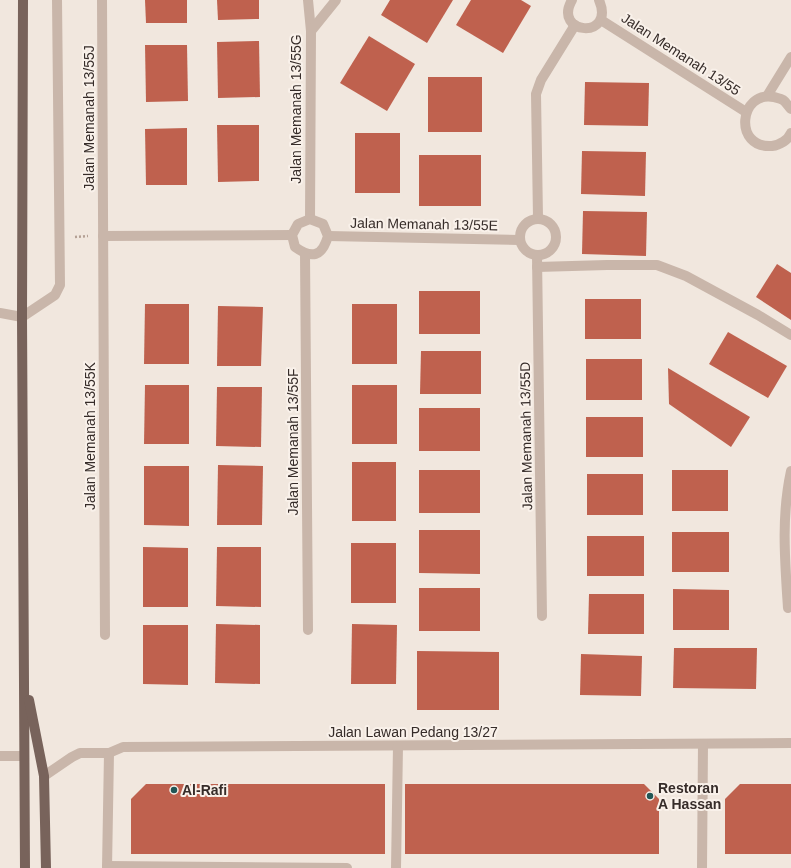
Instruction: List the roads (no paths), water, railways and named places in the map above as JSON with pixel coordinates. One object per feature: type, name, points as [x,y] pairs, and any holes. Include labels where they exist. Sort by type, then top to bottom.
[{"type":"main road","points":[[23,0],[22,317],[25,868]]},
{"type":"main road","points":[[24,676],[44,776],[46,868]]},
{"type":"street","points":[[0,313],[22,317],[55,295],[60,284],[57,0]]},
{"type":"street","name":"Jalan Memanah 13/55J","points":[[102,0],[103,236]]},
{"type":"street","name":"Jalan Memanah 13/55G","points":[[308,0],[311,31],[310,219]]},
{"type":"street","points":[[311,31],[336,0]]},
{"type":"street","points":[[572,0],[568,7],[569,18],[574,26],[584,29],[594,27],[601,20],[603,10],[600,0]]},
{"type":"street","name":"Jalan Memanah 13/55","points":[[601,20],[746,112]]},
{"type":"street","points":[[538,218],[536,94],[541,80],[574,26]]},
{"type":"street","points":[[767,96],[791,57]]},
{"type":"street","points":[[790,136],[778,145],[764,146],[751,139],[744,126],[746,112],[754,101],[767,96],[782,99],[791,109]]},
{"type":"street","points":[[538,218],[548,221],[554,228],[557,238],[554,247],[547,254],[537,256],[525,252],[519,240],[520,230],[528,221],[538,218]]},
{"type":"street","points":[[310,219],[323,224],[328,236],[325,247],[321,251],[316,254],[305,254],[295,247],[292,235],[298,224],[310,219]]},
{"type":"street","points":[[103,236],[292,235]]},
{"type":"street","name":"Jalan Memanah 13/55K","points":[[103,236],[105,635]]},
{"type":"street","name":"Jalan Memanah 13/55E","points":[[328,236],[519,240]]},
{"type":"street","name":"Jalan Memanah 13/55F","points":[[305,254],[308,630]]},
{"type":"street","name":"Jalan Memanah 13/55D","points":[[537,256],[542,616]]},
{"type":"street","points":[[537,267],[657,265],[686,276],[758,314],[791,335]]},
{"type":"street","points":[[788,608],[784,547],[785,502],[791,471]]},
{"type":"street","name":"Jalan Lawan Pedang 13/27","points":[[44,776],[80,753],[108,753],[123,747],[791,743]]},
{"type":"street","points":[[702,868],[703,744]]},
{"type":"street","points":[[396,868],[398,746]]},
{"type":"street","points":[[108,753],[107,867],[347,868]]},
{"type":"street","points":[[0,756],[24,756]]},
{"type":"place","name":"Al-Rafi","points":[[174,790]]},
{"type":"place","name":"Restoran A Hassan","points":[[650,796]]}]
